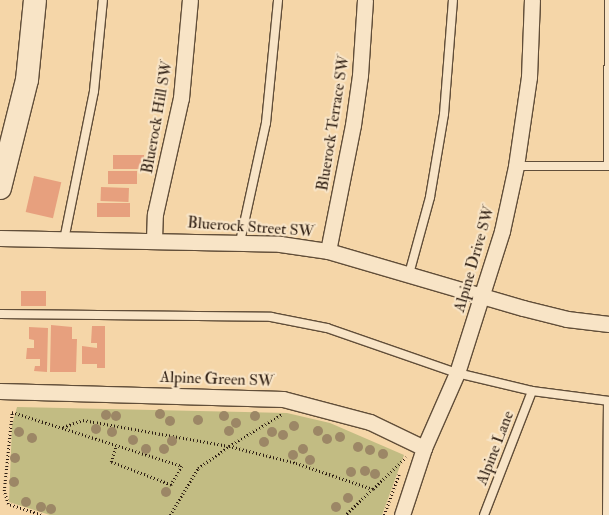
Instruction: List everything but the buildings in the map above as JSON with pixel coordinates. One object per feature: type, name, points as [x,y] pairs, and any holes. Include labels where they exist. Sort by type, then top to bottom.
[{"type":"street","points":[[0,188],[27,80],[36,0]]},
{"type":"street","name":"Bluerock Hill SW","points":[[154,239],[155,214],[181,98],[190,0]]},
{"type":"street","name":"Bluerock Terrace SW","points":[[328,251],[353,126],[360,75],[365,0]]},
{"type":"street","name":"Alpine Drive SW","points":[[402,515],[424,448],[457,373],[483,298],[516,166],[529,77],[532,0]]},
{"type":"street","name":"Bluerock Street SW","points":[[0,238],[64,240],[154,239],[240,242],[328,251],[483,298],[567,318],[609,324]]},
{"type":"street","name":"Alpine Green SW","points":[[0,390],[283,399],[370,422],[424,448]]},
{"type":"lane","points":[[64,240],[94,92],[103,0]]},
{"type":"lane","points":[[240,242],[266,123],[278,0]]},
{"type":"lane","points":[[409,274],[430,197],[444,114],[453,0]]},
{"type":"lane","points":[[516,166],[609,166],[608,0]]},
{"type":"lane","points":[[0,314],[271,317],[327,328],[457,373],[532,390],[609,400],[607,515]]},
{"type":"lane","name":"Alpine Lane","points":[[484,515],[532,390]]},
{"type":"path","points":[[41,515],[8,504],[4,491],[9,422],[12,412],[182,466],[171,485],[111,462],[116,446]]},
{"type":"path","points":[[170,515],[198,468],[229,446],[282,414]]},
{"type":"path","points":[[62,427],[83,420],[229,446],[373,489]]},
{"type":"path","points":[[346,515],[406,457],[384,515]]},
{"type":"shaded area","points":[[17,407],[287,413],[330,423],[404,455],[382,515],[50,515],[9,502],[12,425]]}]
